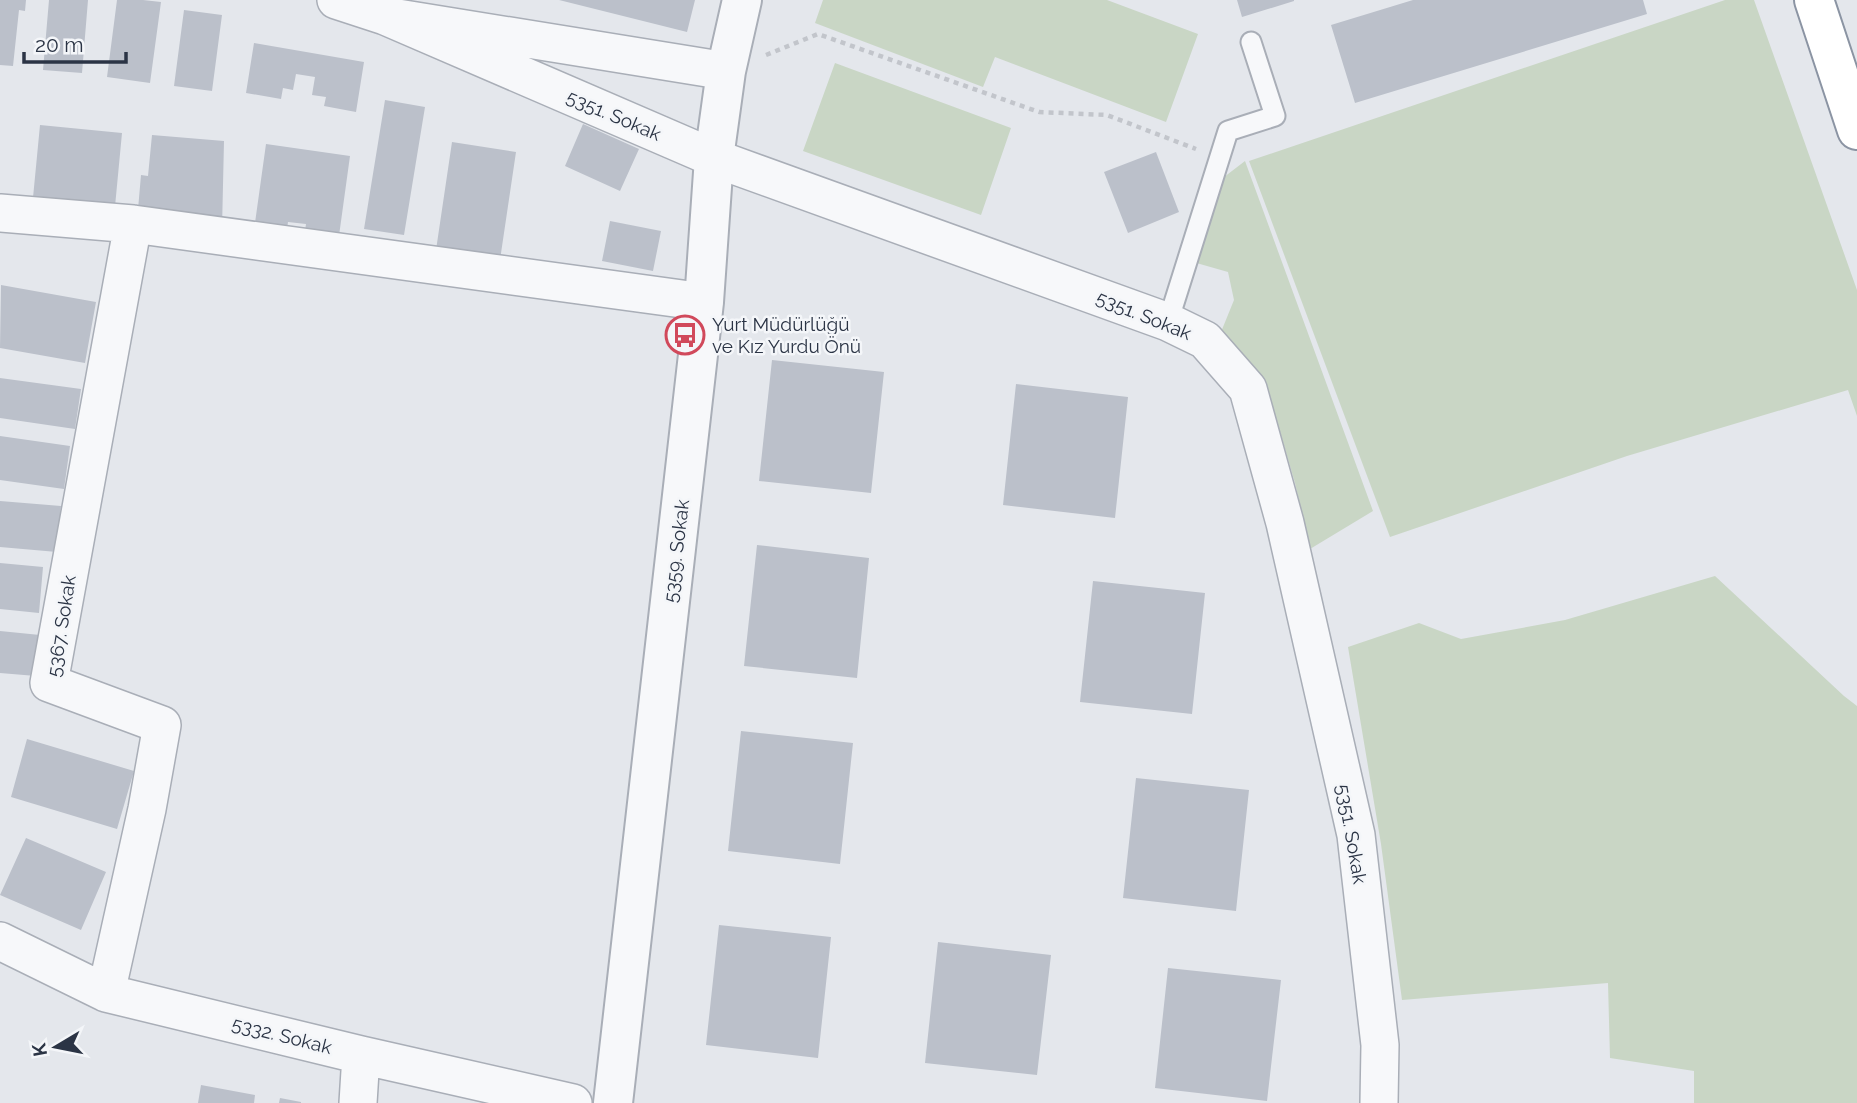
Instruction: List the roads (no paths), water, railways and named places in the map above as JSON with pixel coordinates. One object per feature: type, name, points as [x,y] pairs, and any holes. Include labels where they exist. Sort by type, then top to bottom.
[{"type":"highway","points":[[1814,0],[1857,130]]},
{"type":"highway","points":[[1821,0],[1857,80]]},
{"type":"street","points":[[336,0],[384,16],[726,71]]},
{"type":"street","name":"5359. Sokak","points":[[613,1103],[704,302],[714,158],[726,71],[742,0]]},
{"type":"street","name":"5351. Sokak","points":[[384,16],[714,158],[1168,322],[1205,340],[1248,389],[1285,523],[1356,835],[1380,1045],[1379,1103]]},
{"type":"street","points":[[0,213],[133,224],[704,302]]},
{"type":"street","name":"5367. Sokak","points":[[106,993],[147,809],[162,724],[49,683],[133,224]]},
{"type":"street","name":"5332. Sokak","points":[[0,941],[106,993],[572,1103]]},
{"type":"street","points":[[358,1103],[361,1055]]},
{"type":"lane","points":[[1168,322],[1228,131],[1275,116],[1251,42]]},
{"type":"place","name":"Yurt Müdürlüğü ve Kız Yurdu Önü","points":[[685,335]]}]
